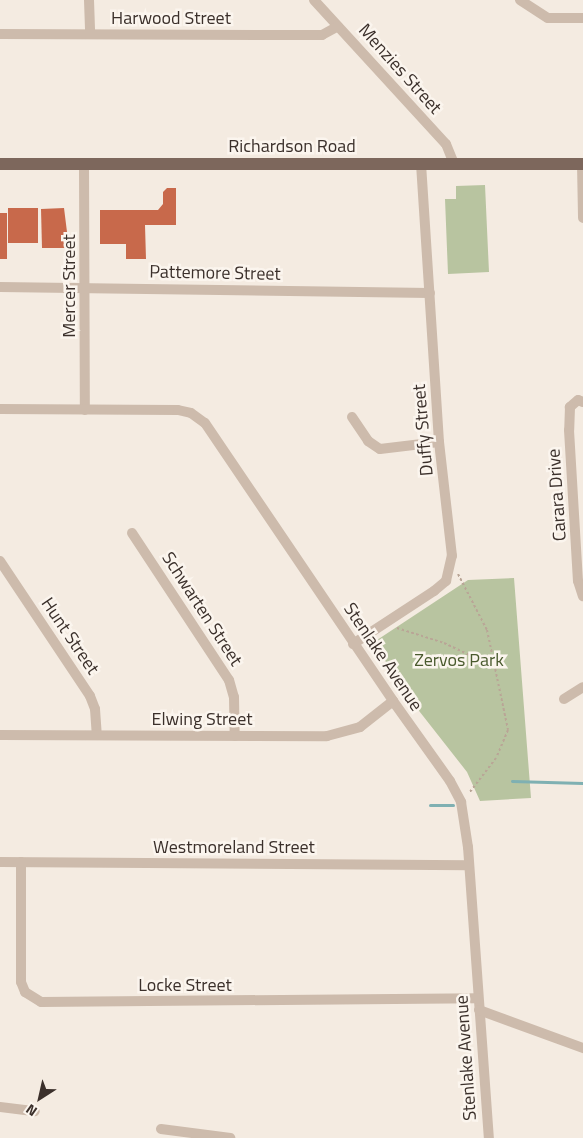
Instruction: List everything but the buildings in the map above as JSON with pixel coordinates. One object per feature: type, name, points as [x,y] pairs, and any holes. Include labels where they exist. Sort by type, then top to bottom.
[{"type":"main road","name":"Richardson Road","points":[[0,164],[583,164]]},
{"type":"street","points":[[89,0],[90,34]]},
{"type":"street","name":"Menzies Street","points":[[314,0],[446,144],[454,164]]},
{"type":"street","points":[[520,0],[548,18],[583,18]]},
{"type":"street","name":"Harwood Street","points":[[0,34],[322,35],[338,26]]},
{"type":"street","name":"Mercer Street","points":[[84,163],[85,410]]},
{"type":"street","name":"Duffy Street","points":[[421,164],[439,442],[452,556],[450,569]]},
{"type":"street","points":[[583,164],[583,218]]},
{"type":"street","name":"Pattemore Street","points":[[0,287],[430,293]]},
{"type":"street","name":"Carara Drive","points":[[583,402],[578,400],[570,407],[569,430],[580,528],[578,581],[583,596]]},
{"type":"street","name":"Stenlake Avenue","points":[[0,409],[178,410],[192,413],[205,423],[353,644],[450,781],[461,802],[469,865],[488,1138]]},
{"type":"street","points":[[352,416],[368,441],[380,449],[439,442]]},
{"type":"street","name":"Schwarten Street","points":[[132,533],[229,680],[234,698],[235,736]]},
{"type":"street","name":"Hunt Street","points":[[1,566],[90,696],[95,709],[97,735]]},
{"type":"street","points":[[353,644],[434,592],[446,582],[450,569]]},
{"type":"street","points":[[564,699],[583,687]]},
{"type":"street","name":"Elwing Street","points":[[0,735],[339,735],[360,727],[393,701]]},
{"type":"street","name":"Westmoreland Street","points":[[0,862],[469,865]]},
{"type":"street","name":"Locke Street","points":[[21,862],[21,982],[25,992],[41,1002],[478,998]]},
{"type":"street","points":[[479,1010],[583,1047]]},
{"type":"street","points":[[0,1107],[35,1111]]},
{"type":"street","points":[[161,1129],[230,1138]]},
{"type":"path","points":[[450,569],[460,575],[487,630],[497,668],[508,730],[496,758],[461,802]]},
{"type":"path","points":[[386,623],[444,643],[497,668]]},
{"type":"green space","points":[[485,185],[489,272],[448,274],[445,199],[456,199],[456,186]]},
{"type":"green space","name":"Zervos Park","points":[[514,578],[531,798],[480,801],[467,772],[416,707],[376,647],[377,640],[468,580]]},
{"type":"waterway","points":[[512,781],[583,783]]},
{"type":"waterway","points":[[430,805],[453,805]]}]
